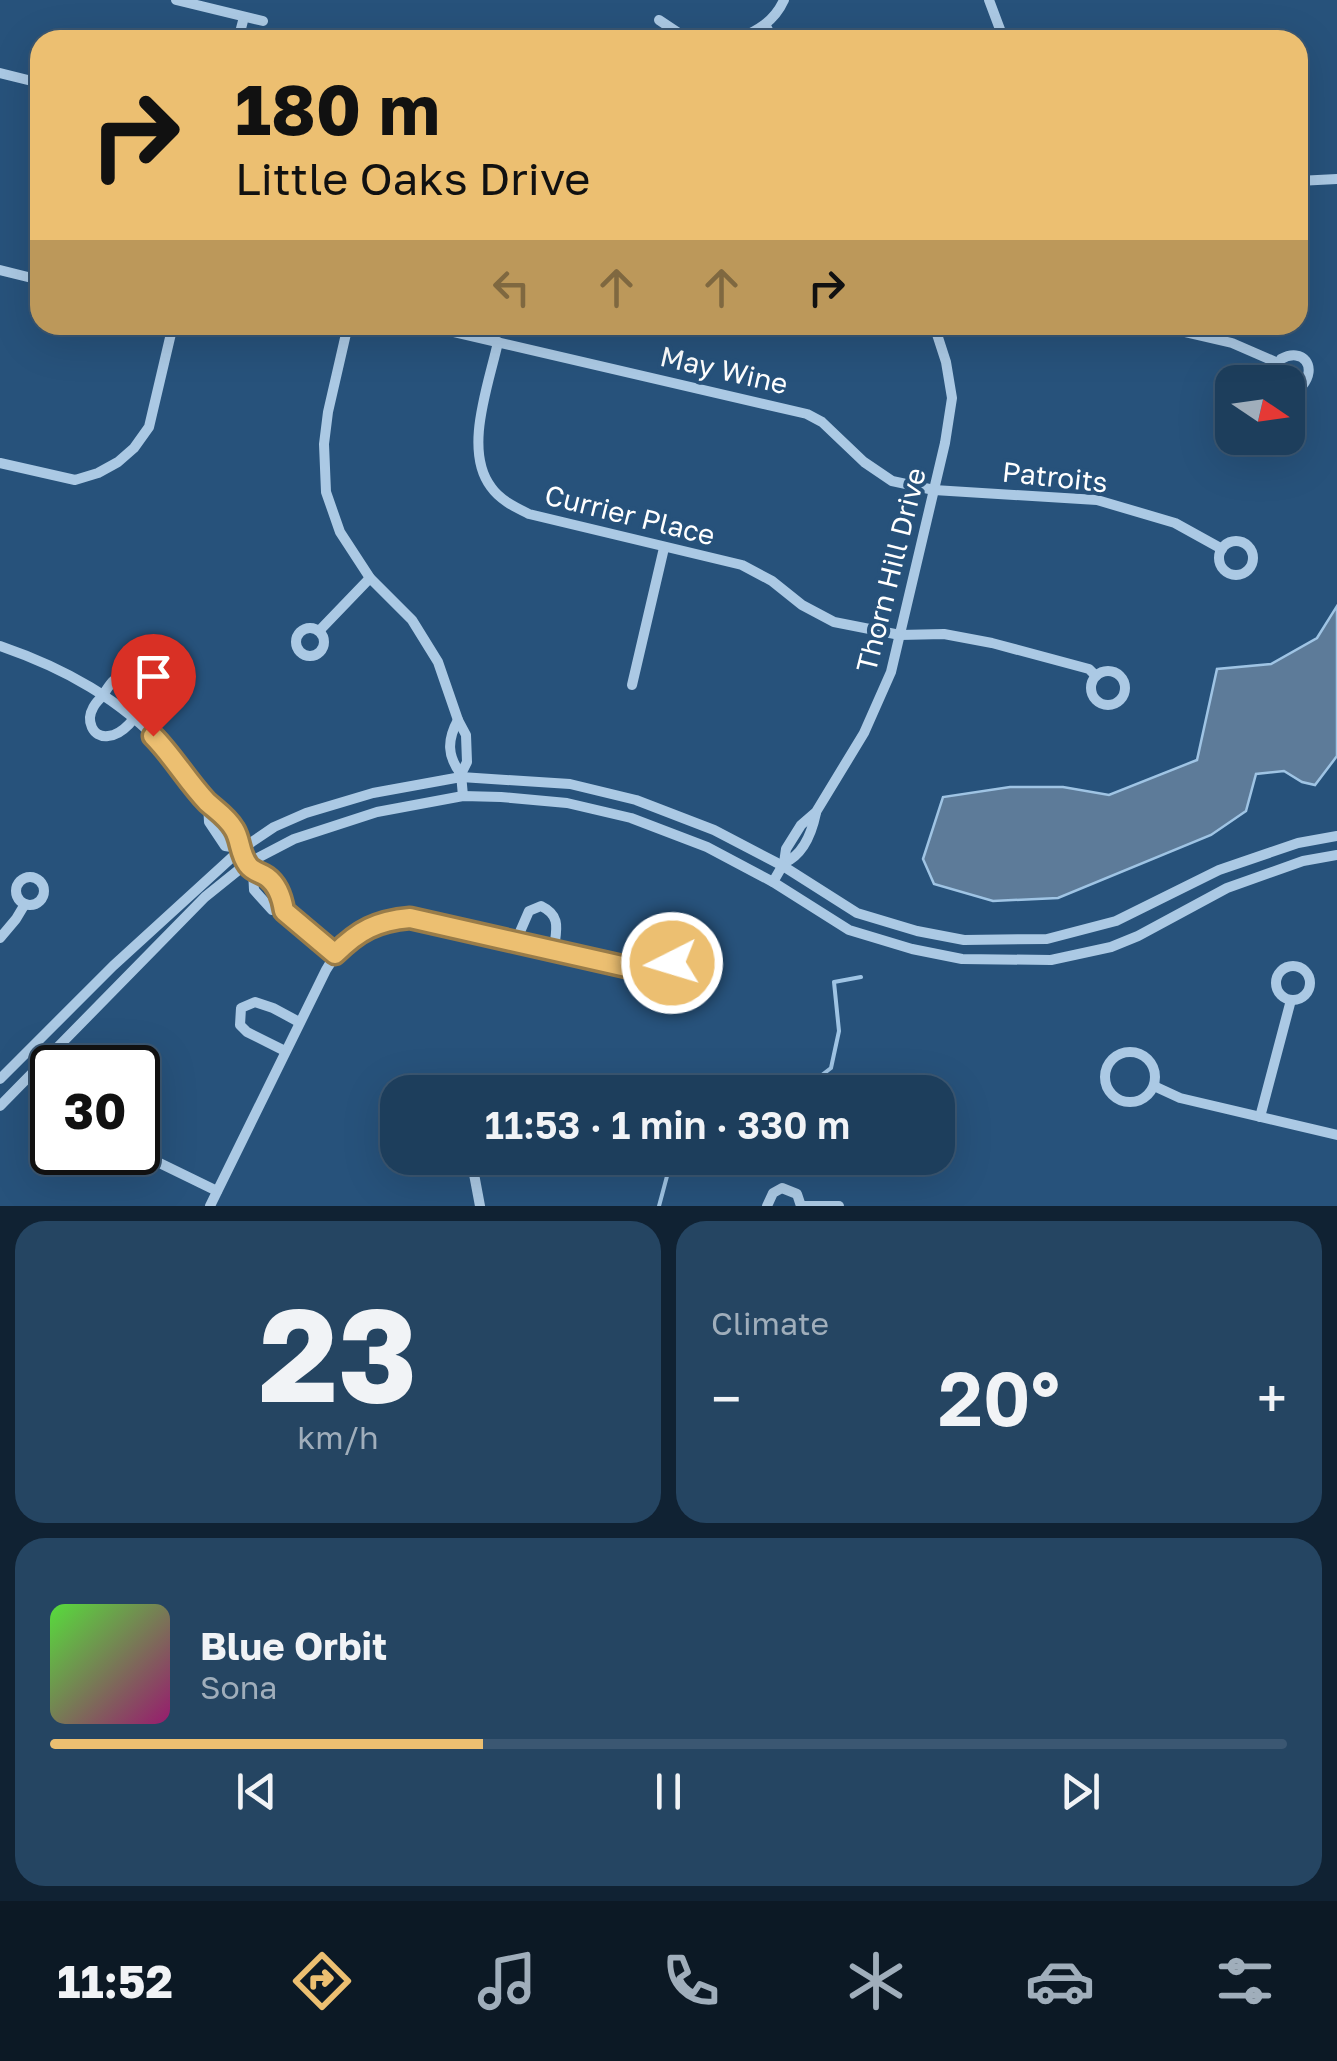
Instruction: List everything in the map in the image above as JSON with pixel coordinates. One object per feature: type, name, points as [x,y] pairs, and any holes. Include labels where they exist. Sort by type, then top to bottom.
[{"type":"street","points":[[176,0],[263,21]]},
{"type":"street","points":[[758,30],[766,26],[784,0]]},
{"type":"street","points":[[988,0],[1000,30]]},
{"type":"street","points":[[241,30],[244,17]]},
{"type":"street","points":[[659,20],[674,30]]},
{"type":"street","points":[[766,26],[768,30]]},
{"type":"street","points":[[0,74],[30,81]]},
{"type":"street","points":[[1308,180],[1337,179]]},
{"type":"street","points":[[0,270],[30,278]]},
{"type":"street","points":[[0,463],[75,480],[118,462],[149,426],[171,335]]},
{"type":"street","points":[[346,335],[328,412],[323,468],[326,492],[340,532],[370,578],[412,620],[438,662],[466,735],[462,796]]},
{"type":"street","name":"May Wine","points":[[467,335],[807,414],[892,480],[934,490]]},
{"type":"street","name":"Thorn Hill Drive","points":[[773,882],[784,865],[796,858],[816,812],[878,706],[891,672],[952,398],[937,335]]},
{"type":"street","points":[[1197,335],[1232,343],[1278,363],[1285,356],[1296,355],[1305,360],[1310,370],[1305,383]]},
{"type":"street","name":"Currier Place","points":[[498,342],[477,438],[479,465],[491,488],[508,503],[529,514],[742,565],[834,622],[900,635],[944,634],[1090,669],[1096,676]]},
{"type":"street","name":"Patroits","points":[[934,490],[1097,500],[1175,523],[1222,549]]},
{"type":"street","points":[[632,685],[664,548]]},
{"type":"street","points":[[318,631],[370,578]]},
{"type":"street","points":[[0,646],[68,673],[134,718],[169,752],[238,834],[239,849],[250,867],[254,890],[272,910],[284,911],[335,954]]},
{"type":"street","points":[[125,672],[139,674],[146,685],[134,718],[120,732],[106,737],[94,732],[90,723],[91,710],[103,694],[114,678],[125,672]]},
{"type":"street","points":[[0,1079],[113,966],[239,849],[306,813],[373,793],[461,776],[570,784],[636,800],[714,830],[784,865],[856,913],[964,940],[1047,939],[1116,922],[1220,870],[1298,843],[1337,836]]},
{"type":"street","points":[[0,1106],[205,897],[294,839],[378,812],[462,796],[566,803],[631,818],[707,847],[773,882],[849,930],[962,960],[1051,960],[1111,947],[1226,888],[1303,861],[1337,855]]},
{"type":"street","points":[[250,867],[270,878],[282,898],[284,911]]},
{"type":"street","points":[[0,938],[25,904]]},
{"type":"street","points":[[516,941],[529,911],[541,906],[556,919],[554,950]]},
{"type":"street","points":[[210,1206],[335,954],[364,930],[386,920],[410,918],[644,971],[672,967]]},
{"type":"street","points":[[1260,1116],[1291,1000]]},
{"type":"street","points":[[284,1051],[247,1032],[240,1025],[240,1008],[255,1002],[299,1022]]},
{"type":"street","points":[[1137,1053],[1154,1069],[1154,1086],[1143,1100],[1126,1103],[1106,1087],[1105,1071],[1114,1058],[1137,1053]]},
{"type":"street","points":[[1154,1086],[1180,1098],[1337,1134]]},
{"type":"street","points":[[160,1163],[217,1191]]},
{"type":"street","points":[[474,1175],[480,1206]]},
{"type":"street","points":[[768,1206],[773,1193],[782,1188],[797,1194],[801,1206],[839,1206]]},
{"type":"water","points":[[1337,606],[1337,756],[1315,785],[1284,771],[1256,774],[1246,811],[1211,835],[1058,898],[993,901],[934,884],[923,859],[943,797],[1010,787],[1063,787],[1109,795],[1197,760],[1217,669],[1271,664],[1317,638]]},
{"type":"waterway","points":[[822,1075],[831,1068],[839,1031],[834,982],[861,977]]},
{"type":"waterway","points":[[659,1206],[667,1175]]},
{"type":"route","points":[[153,736],[238,834],[238,848],[246,864],[270,878],[282,898],[284,911],[335,954],[364,930],[386,920],[410,918],[644,971],[672,967],[672,963]]}]
